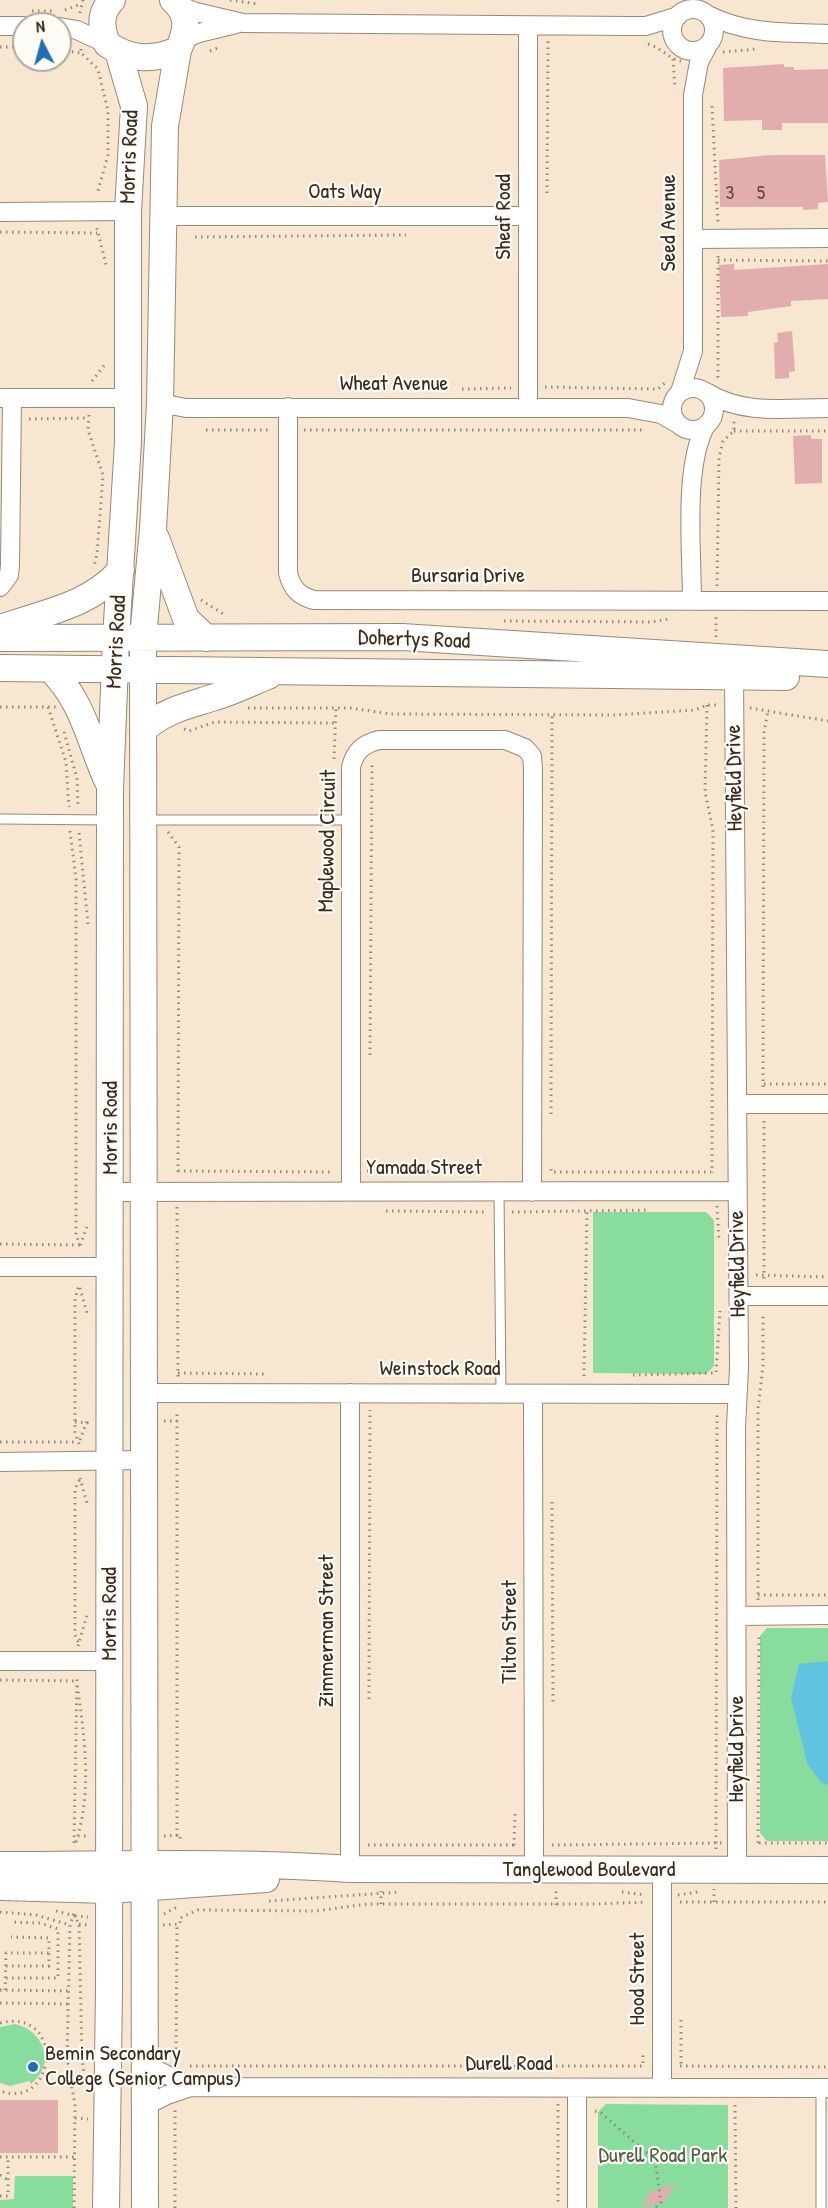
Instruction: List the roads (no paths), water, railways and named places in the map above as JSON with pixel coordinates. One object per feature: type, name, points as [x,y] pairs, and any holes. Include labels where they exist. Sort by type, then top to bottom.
[{"type":"street","points":[[72,23],[79,22],[104,3]]},
{"type":"street","name":"Morris Road","points":[[104,3],[102,31],[112,47],[134,106],[128,211],[128,398],[111,789],[110,1890],[106,2208]]},
{"type":"street","points":[[176,3],[196,12],[243,23],[529,34],[646,26],[681,10],[705,9],[730,26],[753,31],[828,34]]},
{"type":"street","name":"Morris Road","points":[[144,2208],[146,1876],[144,1192],[155,819],[143,730],[143,638],[153,529],[160,403],[165,126],[186,24],[176,3]]},
{"type":"street","points":[[691,53],[713,40],[715,27],[705,9]]},
{"type":"street","points":[[681,10],[674,21],[672,34],[691,53]]},
{"type":"street","points":[[72,29],[137,57],[152,58],[199,33],[243,23]]},
{"type":"street","points":[[628,26],[662,36],[691,53],[753,31]]},
{"type":"street","name":"Sheaf Road","points":[[528,408],[529,34]]},
{"type":"street","name":"Seed Avenue","points":[[691,53],[693,351],[707,392]]},
{"type":"street","points":[[0,212],[128,211]]},
{"type":"street","name":"Oats Way","points":[[163,216],[528,216]]},
{"type":"street","points":[[693,239],[718,231],[828,238]]},
{"type":"street","name":"Seed Avenue","points":[[676,387],[693,351]]},
{"type":"street","points":[[740,409],[707,392],[689,387],[676,387],[672,406],[674,419],[680,425],[697,430],[740,409],[828,408]]},
{"type":"street","name":"Wheat Avenue","points":[[628,408],[676,387]]},
{"type":"street","points":[[692,600],[693,473],[696,451],[707,424],[712,418],[714,405],[707,392]]},
{"type":"street","points":[[0,587],[9,575],[10,565],[12,419],[6,398],[128,398],[160,403]]},
{"type":"street","name":"Wheat Avenue","points":[[160,403],[186,408],[628,408],[661,414],[680,425]]},
{"type":"street","name":"Bursaria Drive","points":[[288,407],[288,573],[296,592],[304,597],[314,600],[828,601]]},
{"type":"street","points":[[680,425],[693,473]]},
{"type":"street","points":[[153,529],[171,584],[186,619],[206,638]]},
{"type":"street","points":[[0,628],[84,601],[108,585],[121,570]]},
{"type":"street","name":"Dohertys Road","points":[[0,638],[402,637],[734,666],[828,678]]},
{"type":"street","name":"Dohertys Road","points":[[0,668],[279,672],[828,664]]},
{"type":"street","name":"Heyfield Drive","points":[[723,1879],[737,1843],[739,1296],[734,666]]},
{"type":"street","points":[[51,670],[67,685],[76,700],[88,737],[111,789]]},
{"type":"street","points":[[143,730],[156,718],[175,708],[216,697],[279,672]]},
{"type":"street","name":"Maplewood Circuit","points":[[351,1191],[351,767],[354,757],[367,743],[379,740],[505,740],[525,748],[532,756],[531,1192]]},
{"type":"street","points":[[737,1104],[828,1104]]},
{"type":"street","name":"Yamada Street","points":[[110,1192],[737,1191]]},
{"type":"street","points":[[0,1267],[110,1267]]},
{"type":"street","points":[[739,1296],[828,1296]]},
{"type":"street","name":"Weinstock Road","points":[[144,1393],[737,1394]]},
{"type":"street","name":"Zimmerman Street","points":[[350,1393],[350,1869]]},
{"type":"street","name":"Tilton Street","points":[[533,1394],[539,1879]]},
{"type":"street","points":[[0,1462],[144,1460]]},
{"type":"street","points":[[737,1616],[828,1615]]},
{"type":"street","points":[[0,1661],[110,1661]]},
{"type":"street","name":"Tanglewood Boulevard","points":[[0,1865],[110,1864],[146,1876]]},
{"type":"street","name":"Tanglewood Boulevard","points":[[0,1887],[110,1890],[146,1876],[290,1864],[539,1879],[655,1893],[723,1879],[828,1870]]},
{"type":"street","name":"Hood Street","points":[[655,1893],[662,2088]]},
{"type":"street","points":[[146,2057],[157,2070],[180,2082]]},
{"type":"street","name":"Durell Road","points":[[145,2106],[180,2082],[578,2088],[825,2088]]},
{"type":"street","points":[[577,2208],[578,2088]]},
{"type":"lane","points":[[0,819],[111,820]]},
{"type":"lane","points":[[155,819],[351,820]]},
{"type":"lane","points":[[499,1192],[501,1394]]},
{"type":"lane","points":[[821,2208],[825,2088]]},
{"type":"water","points":[[828,1661],[828,1785],[821,1782],[807,1763],[791,1698],[799,1664]]},
{"type":"place","name":"Bemin Secondary College (Senior Campus)","points":[[33,2067]]},
{"type":"park label","name":"Durell Road Park","points":[[663,2156]]}]
